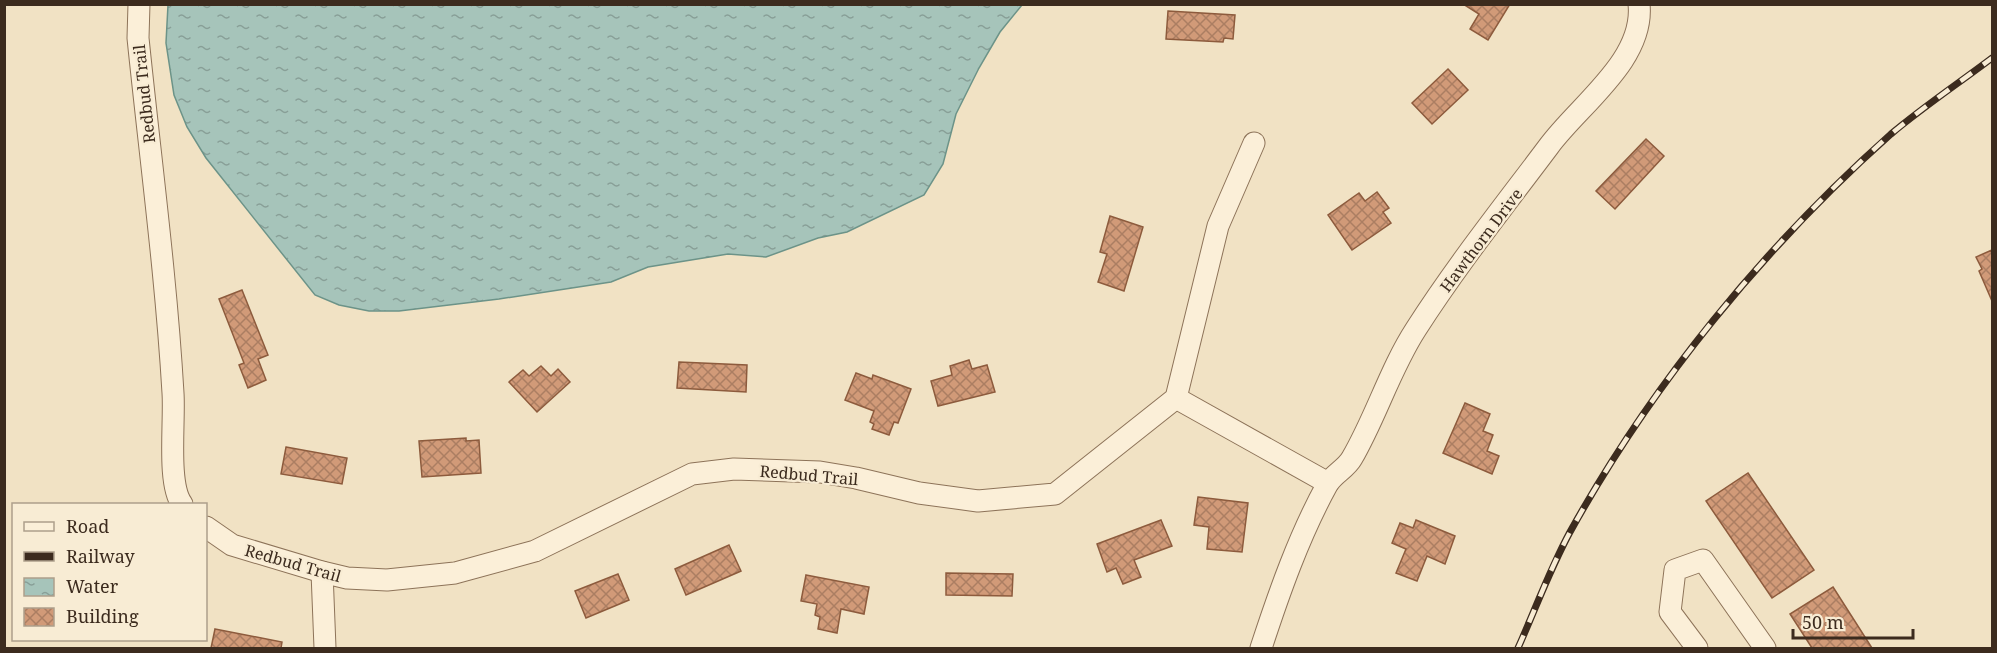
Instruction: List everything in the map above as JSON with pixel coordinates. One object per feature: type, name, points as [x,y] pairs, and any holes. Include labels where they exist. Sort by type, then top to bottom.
[{"type":"street","name":"Redbud Trail","points":[[139,4],[139,48],[168,302],[174,416],[173,473],[175,492],[181,503]]},
{"type":"street","name":"Hawthorn Drive","points":[[1262,648],[1283,582],[1328,483],[1350,461],[1415,330],[1484,231],[1516,193],[1561,131],[1604,86],[1635,38],[1639,4]]},
{"type":"street","points":[[1254,143],[1218,226],[1176,398],[1328,483]]},
{"type":"street","name":"Redbud Trail","points":[[207,528],[232,545],[322,572],[347,578],[387,580],[466,570],[535,551],[692,474],[734,469],[829,474],[961,500],[1055,494],[1176,398]]},
{"type":"street","points":[[1697,648],[1670,612],[1675,570],[1703,560],[1765,648]]},
{"type":"street","points":[[322,572],[325,648]]},
{"type":"water","points":[[168,4],[1022,5],[1000,32],[979,68],[956,114],[943,164],[924,195],[847,232],[818,238],[766,257],[728,254],[648,267],[611,282],[399,311],[369,311],[339,305],[315,295],[206,158],[187,127],[174,95],[166,43]]},
{"type":"building","points":[[1463,4],[1510,4],[1488,40],[1470,29],[1479,14]]},
{"type":"building","points":[[1168,11],[1235,15],[1233,39],[1224,38],[1223,42],[1166,39]]},
{"type":"building","points":[[1448,69],[1468,90],[1432,124],[1412,103]]},
{"type":"building","points":[[1646,139],[1664,156],[1615,209],[1596,191]]},
{"type":"building","points":[[1377,192],[1389,208],[1383,212],[1391,223],[1352,250],[1328,215],[1359,193],[1365,201]]},
{"type":"building","points":[[1110,216],[1143,227],[1124,291],[1098,282],[1107,254],[1100,252]]},
{"type":"building","points":[[1992,250],[1992,301],[1979,271],[1982,269],[1976,257]]},
{"type":"building","points":[[242,290],[268,355],[258,359],[266,380],[248,388],[239,365],[244,363],[219,299]]},
{"type":"building","points":[[969,360],[972,369],[987,365],[995,392],[938,406],[931,381],[952,375],[950,366]]},
{"type":"building","points":[[679,362],[747,365],[746,392],[677,388]]},
{"type":"building","points":[[541,366],[551,376],[558,369],[570,382],[537,412],[509,382],[523,370],[529,376]]},
{"type":"building","points":[[856,373],[872,379],[873,375],[911,389],[898,423],[894,422],[889,435],[872,429],[874,424],[870,422],[874,411],[845,400]]},
{"type":"building","points":[[1465,403],[1490,414],[1483,431],[1493,435],[1487,451],[1499,456],[1492,474],[1443,453]]},
{"type":"building","points":[[466,438],[466,441],[479,440],[481,473],[422,477],[419,441]]},
{"type":"building","points":[[286,447],[347,458],[342,484],[281,474]]},
{"type":"building","points":[[1748,473],[1814,570],[1772,598],[1706,501]]},
{"type":"building","points":[[1198,497],[1248,503],[1242,552],[1207,549],[1209,527],[1194,525]]},
{"type":"building","points":[[1161,520],[1172,546],[1134,560],[1141,577],[1123,584],[1116,568],[1107,572],[1097,544]]},
{"type":"building","points":[[1416,520],[1455,536],[1445,564],[1427,556],[1417,581],[1396,573],[1406,549],[1392,543],[1400,523],[1413,528]]},
{"type":"building","points":[[729,545],[741,571],[686,595],[675,569]]},
{"type":"building","points":[[946,573],[1013,574],[1012,596],[946,595]]},
{"type":"building","points":[[618,574],[629,600],[586,618],[575,591]]},
{"type":"building","points":[[806,575],[869,587],[864,614],[841,609],[837,633],[818,629],[820,617],[815,615],[817,604],[801,601]]},
{"type":"building","points":[[1833,587],[1872,648],[1812,648],[1790,614]]},
{"type":"building","points":[[215,629],[282,642],[281,648],[211,648]]},
{"type":"railway","points":[[1518,648],[1563,546],[1602,477],[1674,371],[1714,320],[1755,271],[1844,177],[1903,124],[1992,58]]}]
